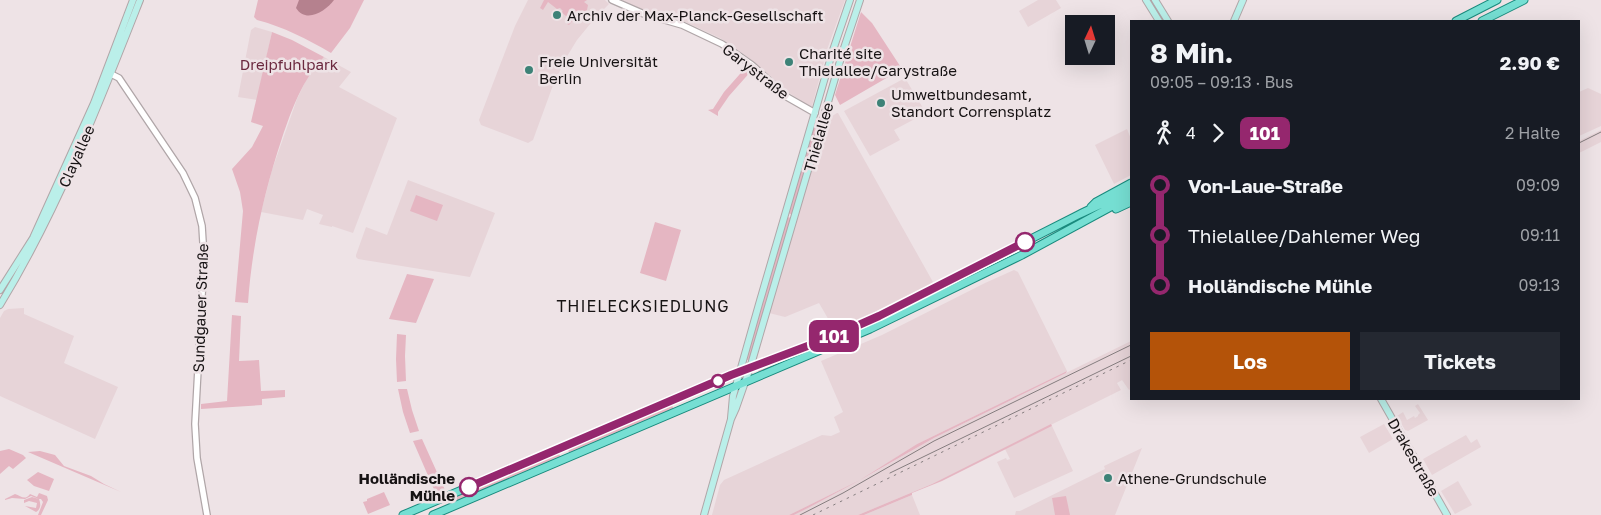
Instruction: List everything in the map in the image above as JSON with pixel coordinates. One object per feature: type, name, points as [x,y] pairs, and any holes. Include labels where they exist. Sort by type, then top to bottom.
[{"type":"main road","name":"Clayallee","points":[[0,290],[33,238],[109,73],[132,0]]},
{"type":"main road","name":"Clayallee","points":[[0,305],[37,242],[140,0]]},
{"type":"main road","points":[[1146,0],[1158,20]]},
{"type":"main road","points":[[1155,0],[1167,20]]},
{"type":"main road","points":[[1234,20],[1243,0]]},
{"type":"main road","points":[[1458,20],[1497,0]]},
{"type":"main road","points":[[1484,20],[1524,0]]},
{"type":"main road","name":"Thielallee","points":[[731,419],[731,408],[736,386],[823,83],[850,1]]},
{"type":"main road","points":[[850,1],[859,2]]},
{"type":"main road","name":"Thielallee","points":[[731,419],[750,368],[823,116],[859,2]]},
{"type":"main road","points":[[823,83],[830,94]]},
{"type":"main road","points":[[815,113],[823,116]]},
{"type":"main road","points":[[1089,209],[1096,202],[1130,185]]},
{"type":"main road","points":[[403,515],[740,372],[834,336],[879,316],[1089,209],[1098,207],[1130,191]]},
{"type":"main road","points":[[433,515],[870,329],[1022,255],[1130,197]]},
{"type":"main road","points":[[1097,215],[1112,211],[1130,202]]},
{"type":"main road","points":[[785,214],[795,217]]},
{"type":"main road","points":[[901,305],[905,312]]},
{"type":"main road","name":"Drakestraße","points":[[1382,400],[1447,515]]},
{"type":"main road","points":[[704,515],[731,419]]},
{"type":"street","name":"Garystraße","points":[[612,0],[644,14],[682,25],[722,44],[752,65],[787,96],[815,113]]},
{"type":"street","name":"Sundgauer Straße","points":[[109,73],[119,78],[182,173],[195,198],[201,221],[204,259],[196,424],[197,458],[207,515]]},
{"type":"shaded area","points":[[299,0],[334,0],[321,12],[305,15],[296,8]]},
{"type":"shaded area","name":"Freie Universität Berlin","points":[[528,0],[605,0],[609,4],[577,40],[566,58],[552,88],[533,140],[528,143],[481,125],[479,120],[515,26]]},
{"type":"shaded area","points":[[623,0],[845,0],[828,47],[812,106],[810,107],[788,92],[750,59],[720,38],[681,20],[646,11],[623,2]]},
{"type":"shaded area","points":[[1038,0],[1056,0],[1061,8],[1028,27],[1019,11]]},
{"type":"shaded area","points":[[255,27],[272,32],[257,100],[238,97],[251,30]]},
{"type":"shaded area","points":[[324,57],[351,72],[339,87],[397,118],[353,233],[319,224],[323,215],[307,209],[303,220],[261,212],[272,170],[297,99],[307,78]]},
{"type":"shaded area","points":[[905,78],[926,113],[894,130],[900,140],[870,156],[844,111]]},
{"type":"shaded area","points":[[1588,88],[1601,94],[1601,126],[1580,136],[1580,92]]},
{"type":"shaded area","points":[[837,113],[933,282],[930,286],[907,298],[834,329],[819,303],[785,317],[769,313],[826,120]]},
{"type":"shaded area","points":[[1127,129],[1130,136],[1130,176],[1114,184],[1095,145]]},
{"type":"shaded area","points":[[1601,130],[1601,142],[1580,152],[1580,140]]},
{"type":"shaded area","points":[[408,180],[495,213],[470,277],[358,259],[356,257],[366,227],[387,235]]},
{"type":"shaded area","points":[[1014,270],[1018,272],[1067,371],[917,444],[864,478],[934,438],[1130,341],[1130,390],[1122,380],[1117,383],[1121,390],[932,484],[858,515],[794,515],[854,483],[789,515],[712,515],[720,485],[724,480],[822,435],[831,436],[840,432],[834,417],[843,412],[821,361],[882,335]]},
{"type":"shaded area","points":[[24,308],[24,314],[74,336],[64,363],[118,387],[95,439],[0,396],[0,318],[4,311],[8,309]]},
{"type":"shaded area","points":[[1418,404],[1428,420],[1408,431],[1405,430],[1397,416],[1403,412],[1407,420],[1414,416],[1415,418],[1420,413],[1415,406]]},
{"type":"shaded area","points":[[1384,424],[1393,439],[1369,453],[1360,437]]},
{"type":"shaded area","points":[[1052,426],[1073,471],[1014,498],[997,462],[1006,458],[1007,460],[1010,459],[1005,449]]},
{"type":"shaded area","points":[[1466,435],[1471,443],[1477,439],[1481,447],[1432,475],[1423,459]]},
{"type":"shaded area","name":"Athene-Grundschule","points":[[1142,448],[1115,515],[1015,515],[1016,511],[1020,511],[1105,469],[1104,466]]},
{"type":"shaded area","points":[[1458,481],[1472,505],[1455,514],[1441,491]]},
{"type":"shaded area","points":[[912,495],[920,515],[864,515]]},
{"type":"green space","name":"Dreipfuhlpark","points":[[258,0],[364,0],[350,28],[331,53],[295,34],[257,20],[254,17]]},
{"type":"green space","points":[[544,0],[587,0],[584,2],[588,5],[587,10],[579,21],[575,18],[569,25],[567,24],[571,20],[561,12],[563,11],[560,8],[557,9],[548,2],[543,10],[540,8]]},
{"type":"green space","points":[[861,12],[872,23],[902,69],[840,105],[835,95]]},
{"type":"green space","name":"Dreipfuhlpark","points":[[272,32],[324,57],[316,66],[298,95],[276,158],[264,199],[256,240],[248,303],[235,302],[243,211],[240,192],[232,169],[252,147],[263,126],[251,122]]},
{"type":"green space","points":[[747,66],[752,70],[729,96],[718,112],[718,116],[708,110],[713,109],[724,92]]},
{"type":"green space","points":[[817,126],[793,215],[788,213],[812,129]]},
{"type":"green space","points":[[416,195],[443,205],[437,221],[410,211]]},
{"type":"green space","points":[[787,217],[792,218],[752,358],[745,361]]},
{"type":"green space","points":[[655,222],[681,230],[666,281],[640,273]]},
{"type":"green space","points":[[407,274],[434,279],[416,323],[389,319]]},
{"type":"green space","points":[[900,310],[878,323],[757,375],[759,368]]},
{"type":"green space","points":[[232,315],[241,316],[239,361],[259,360],[261,391],[285,390],[285,397],[262,399],[262,405],[201,409],[201,404],[227,401]]},
{"type":"green space","points":[[397,334],[406,335],[406,381],[397,382],[396,359]]},
{"type":"green space","points":[[1067,371],[934,438],[860,480],[917,444]]},
{"type":"green space","points":[[398,389],[407,389],[419,431],[410,433]]},
{"type":"green space","points":[[671,403],[674,410],[570,455],[567,447]]},
{"type":"green space","points":[[1051,424],[1052,426],[942,481],[864,515],[858,515],[932,484]]},
{"type":"green space","points":[[422,439],[445,490],[436,494],[413,441]]},
{"type":"green space","points":[[9,449],[26,458],[13,469],[9,466],[0,474],[0,451]]},
{"type":"green space","points":[[40,451],[55,455],[64,466],[91,476],[121,492],[28,452]]},
{"type":"green space","points":[[558,452],[561,458],[450,506],[447,499]]},
{"type":"green space","points":[[38,472],[54,479],[49,491],[34,486],[27,480]]},
{"type":"green space","points":[[860,480],[794,515],[789,515]]},
{"type":"green space","points":[[384,492],[390,505],[368,514],[363,502]]},
{"type":"green space","points":[[39,493],[47,496],[48,500],[41,515],[38,515],[43,502],[41,499],[31,496],[25,499],[12,498],[5,500],[15,494],[25,498],[30,494],[37,497]]},
{"type":"green space","points":[[1066,496],[1070,515],[1055,515],[1052,498]]},
{"type":"green space","points":[[32,497],[39,499],[40,506],[36,512],[25,506],[36,508],[37,503],[29,501],[24,503],[24,500]]},
{"type":"tram line","points":[[1580,142],[1601,132]]},
{"type":"tram line","points":[[800,515],[843,493],[934,441],[1130,345]]},
{"type":"tram line","points":[[890,473],[1130,356]]},
{"type":"railway","points":[[813,515],[1130,360]]},
{"type":"bus line","name":"101","points":[[469,487],[731,375],[834,336],[879,316],[1025,242]]},
{"type":"place","name":"Archiv der Max-Planck-Gesellschaft","points":[[557,15]]},
{"type":"place","name":"Charité site Thielallee/Garystraße","points":[[789,62]]},
{"type":"place","name":"Freie Universität Berlin","points":[[529,70]]},
{"type":"place","name":"Umweltbundesamt, Standort Corrensplatz","points":[[881,103]]},
{"type":"place","name":"Athene-Grundschule","points":[[1108,478]]},
{"type":"place","name":"Holländische Mühle","points":[[469,487]]},
{"type":"district","name":"THIELECKSIEDLUNG","points":[[643,306]]}]
